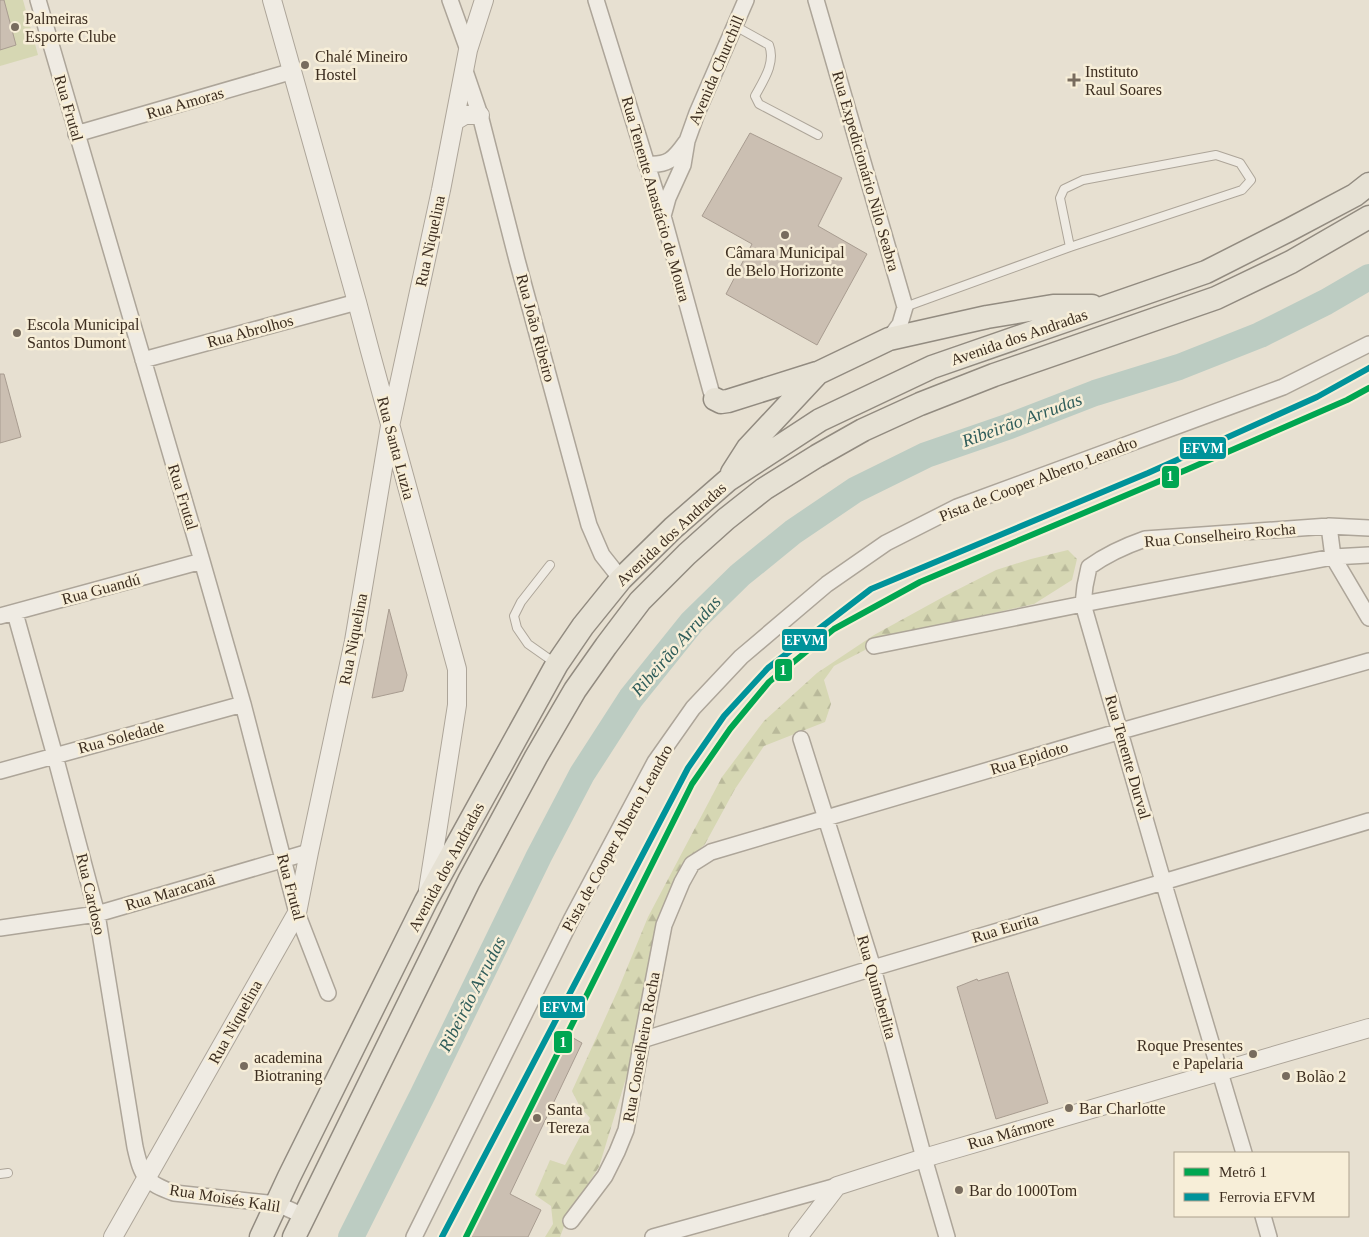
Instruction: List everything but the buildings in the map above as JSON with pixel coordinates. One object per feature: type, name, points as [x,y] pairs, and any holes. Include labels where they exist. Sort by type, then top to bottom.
[{"type":"main road","name":"Avenida dos Andradas","points":[[261,1237],[426,901],[557,664],[582,626],[621,579],[673,528],[728,480],[820,420],[924,371],[1206,272],[1355,195],[1369,184]]},
{"type":"main road","name":"Avenida dos Andradas","points":[[294,1237],[469,881],[536,757],[575,690],[606,646],[640,601],[687,554],[726,519],[764,489],[863,430],[920,404],[994,375],[1216,298],[1291,262],[1369,217]]},
{"type":"main road","points":[[715,399],[721,402],[728,401],[818,373],[889,339],[987,317],[1053,306],[1111,306]]},
{"type":"main road","points":[[728,480],[748,448],[818,373]]},
{"type":"street","name":"Rua Frutal","points":[[38,0],[243,704],[297,913],[328,993]]},
{"type":"street","name":"Rua Santa Luzia","points":[[272,0],[457,669],[457,705],[426,901]]},
{"type":"street","points":[[450,0],[468,50]]},
{"type":"street","name":"Rua Niquelina","points":[[113,1237],[297,913],[354,641],[390,426],[455,121],[468,50],[484,0]]},
{"type":"street","name":"Rua Tenente Anastácio de Moura","points":[[596,0],[662,216],[711,391],[715,399]]},
{"type":"street","name":"Avenida Churchill","points":[[662,216],[683,165],[687,140],[697,114],[746,0]]},
{"type":"street","name":"Rua Expedicionário Nilo Seabra","points":[[816,0],[905,307]]},
{"type":"street","name":"Rua Amoras","points":[[76,134],[293,71]]},
{"type":"street","name":"Rua João Ribeiro","points":[[465,71],[480,115],[589,525],[602,555],[621,579]]},
{"type":"street","points":[[455,121],[465,115],[480,115]]},
{"type":"street","name":"Avenida Churchill","points":[[646,164],[657,165],[668,162],[676,156],[687,140]]},
{"type":"street","name":"Rua Abrolhos","points":[[143,360],[357,302]]},
{"type":"street","points":[[889,339],[900,324],[905,307]]},
{"type":"street","name":"Pista de Cooper Alberto Leandro","points":[[414,1237],[571,920],[655,762],[693,708],[741,657],[827,584],[886,543],[957,506],[1282,387],[1369,344]]},
{"type":"street","points":[[370,351],[376,361],[381,365],[387,366],[398,359],[408,346]]},
{"type":"street","points":[[1329,526],[1333,557],[1369,618]]},
{"type":"street","name":"Rua Conselheiro Rocha","points":[[1083,604],[1089,567],[1105,556],[1145,539],[1329,526],[1369,528]]},
{"type":"street","points":[[874,646],[1333,557],[1369,555]]},
{"type":"street","name":"Rua Guandú","points":[[8,614],[202,561]]},
{"type":"street","name":"Rua Tenente Durval","points":[[1083,604],[1244,1152]]},
{"type":"street","name":"Rua Cardoso","points":[[8,614],[55,756],[98,914],[135,1147],[139,1165],[146,1179]]},
{"type":"street","name":"Rua Epidoto","points":[[692,864],[711,852],[1121,731],[1369,661]]},
{"type":"street","name":"Rua Soledade","points":[[0,771],[243,704]]},
{"type":"street","name":"Rua Quimberlita","points":[[801,739],[873,968],[947,1237]]},
{"type":"street","name":"Rua Eurita","points":[[642,1040],[873,968],[1369,821]]},
{"type":"street","name":"Rua Maracanã","points":[[0,928],[98,914],[309,852]]},
{"type":"street","name":"Rua Conselheiro Rocha","points":[[571,1221],[605,1176],[626,1130],[664,925],[682,882],[692,864]]},
{"type":"street","name":"Rua Mármore","points":[[653,1237],[837,1186],[924,1158],[1369,1028]]},
{"type":"street","name":"Rua Moisés Kalil","points":[[146,1179],[162,1189],[174,1193],[276,1204],[304,1217]]},
{"type":"street","points":[[798,1237],[837,1186]]},
{"type":"street","points":[[1263,1217],[1269,1237]]},
{"type":"lane","points":[[735,26],[769,45],[771,51],[771,64],[755,96],[759,104],[818,135]]},
{"type":"lane","points":[[905,307],[1070,247],[1242,190],[1251,180],[1240,163],[1216,155],[1083,180],[1064,189],[1060,198],[1070,247]]},
{"type":"lane","points":[[550,565],[521,602],[514,616],[517,628],[528,644],[557,664]]},
{"type":"green space","name":"Palmeiras Esporte Clube","points":[[0,0],[23,0],[38,55],[0,66]]},
{"type":"green space","points":[[1068,550],[1077,559],[1072,580],[1034,604],[892,636],[834,666],[824,680],[831,704],[825,722],[764,746],[735,789],[705,844],[685,864],[658,931],[627,1075],[599,1167],[569,1213],[560,1237],[545,1237],[553,1224],[551,1206],[535,1195],[550,1160],[565,1165],[590,1118],[580,1107],[572,1091],[618,990],[648,917],[722,777],[764,721],[817,673],[874,635],[996,570]]},
{"type":"waterway","name":"Ribeirão Arrudas","points":[[351,1237],[539,856],[582,774],[631,698],[692,622],[740,575],[793,532],[855,490],[926,455],[1010,426],[1095,393],[1179,367],[1260,335],[1326,302],[1369,277]]},
{"type":"metro line","name":"1","points":[[466,1237],[692,784],[730,729],[769,682],[834,629],[920,582],[1186,470],[1347,400],[1369,388]]},
{"type":"rail line","name":"EFVM","points":[[442,1237],[688,768],[724,716],[768,668],[871,589],[1148,473],[1317,397],[1369,368]]},
{"type":"place","name":"Palmeiras Esporte Clube","points":[[15,27]]},
{"type":"place","name":"Chalé Mineiro Hostel","points":[[305,65]]},
{"type":"place","name":"Instituto Raul Soares","points":[[1074,80]]},
{"type":"place","name":"Câmara Municipal de Belo Horizonte","points":[[785,235]]},
{"type":"place","name":"Escola Municipal Santos Dumont","points":[[17,333]]},
{"type":"place","name":"Roque Presentes e Papelaria","points":[[1253,1054]]},
{"type":"place","name":"academina Biotraning","points":[[244,1066]]},
{"type":"place","name":"Bolão 2","points":[[1286,1076]]},
{"type":"place","name":"Bar Charlotte","points":[[1069,1108]]},
{"type":"place","name":"Santa Tereza","points":[[537,1118]]},
{"type":"place","name":"Bar do 1000Tom","points":[[959,1190]]}]
